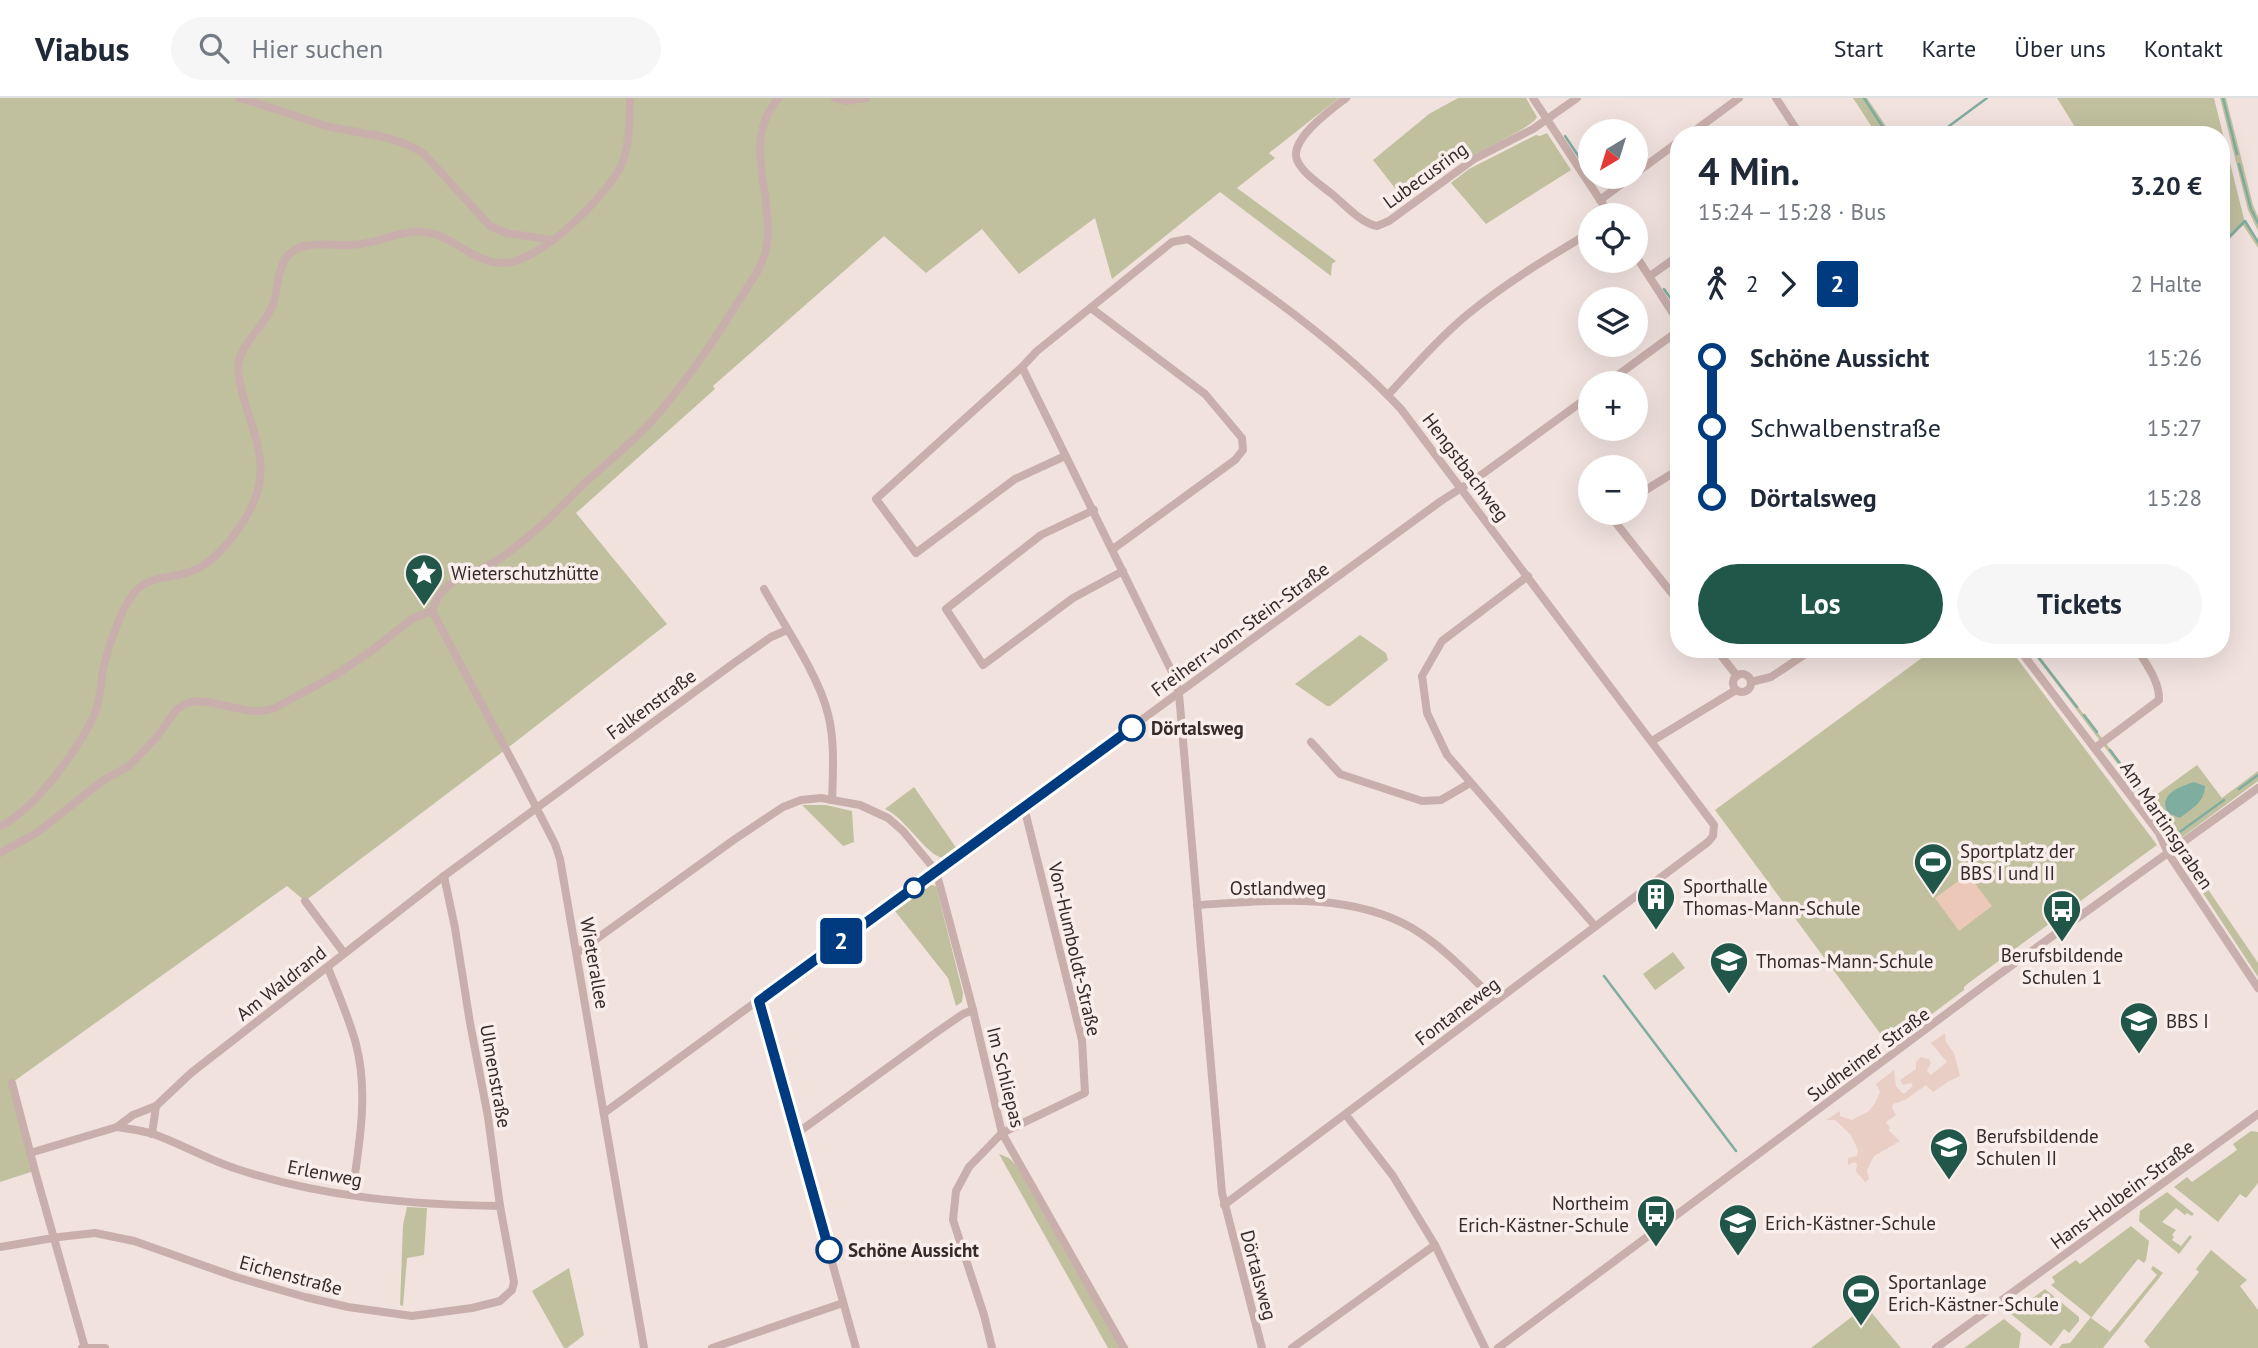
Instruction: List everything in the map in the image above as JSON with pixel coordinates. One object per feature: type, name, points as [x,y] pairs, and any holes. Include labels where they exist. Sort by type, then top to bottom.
[{"type":"street","points":[[239,98],[324,125],[414,147],[424,154],[490,226],[506,233],[552,240]]},
{"type":"street","points":[[0,826],[28,806],[83,735],[97,706],[105,661],[127,603],[136,589],[148,581],[180,575],[204,566],[228,541],[253,505],[259,487],[260,462],[240,382],[239,361],[245,346],[262,326],[272,307],[282,266],[289,254],[303,246],[358,245],[404,233],[424,232],[451,241],[481,259],[503,263],[528,257],[591,206],[620,168],[626,151],[630,98]]},
{"type":"street","points":[[0,853],[38,832],[102,781],[130,766],[157,737],[176,710],[185,704],[195,701],[208,702],[250,711],[275,708],[337,674],[370,652],[412,618],[432,611],[438,595],[448,584],[503,556],[543,523],[646,427],[674,393],[759,270],[766,251],[768,221],[761,178],[760,142],[767,116],[779,98]]},
{"type":"street","points":[[835,98],[847,101],[866,98]]},
{"type":"street","name":"Lubecusring","points":[[1346,98],[1302,137],[1296,148],[1296,157],[1308,174],[1374,226],[1384,224],[1482,154],[1548,120]]},
{"type":"street","points":[[1533,98],[1602,203]]},
{"type":"street","points":[[1548,120],[1577,98]]},
{"type":"street","points":[[1701,126],[1739,98]]},
{"type":"street","points":[[1776,98],[1794,126]]},
{"type":"street","points":[[1648,164],[1670,148]]},
{"type":"street","points":[[1600,200],[1615,189]]},
{"type":"street","name":"Hengstbachweg","points":[[1065,456],[1015,479],[916,553],[876,499],[1037,351],[1172,242],[1188,239],[1292,313],[1369,377],[1410,420],[1712,821],[1714,833],[1708,842]]},
{"type":"street","points":[[1388,395],[1437,341],[1467,315],[1512,280],[1578,240]]},
{"type":"street","points":[[1650,276],[1670,262]]},
{"type":"street","points":[[1648,273],[1670,308]]},
{"type":"street","points":[[1091,308],[1205,394],[1242,438],[1243,450],[1235,460],[1113,550]]},
{"type":"street","points":[[1623,371],[1670,337]]},
{"type":"street","name":"Dörtalsweg","points":[[1022,367],[1175,678],[1179,694],[1219,1168],[1224,1205],[1262,1348]]},
{"type":"street","name":"Freiherr-vom-Stein-Straße","points":[[604,1113],[1578,404]]},
{"type":"street","points":[[1648,489],[1670,475]]},
{"type":"street","points":[[1094,510],[1041,536],[946,609],[983,665],[1073,598],[1123,571]]},
{"type":"street","points":[[1618,525],[1670,591]]},
{"type":"street","points":[[1528,576],[1442,640],[1422,676],[1427,713],[1447,755],[1595,926]]},
{"type":"street","points":[[765,589],[817,683],[828,711],[832,738],[832,800]]},
{"type":"street","name":"Wieterallee","points":[[432,611],[561,859],[644,1348]]},
{"type":"street","name":"Falkenstraße","points":[[536,807],[743,656],[771,637],[787,630]]},
{"type":"street","points":[[1723,658],[1737,676]]},
{"type":"street","points":[[1737,676],[1733,683],[1737,690],[1746,691],[1751,682],[1771,677],[1800,658]]},
{"type":"street","name":"Am Martinsgraben","points":[[2026,658],[2159,833],[2168,853],[2258,988]]},
{"type":"street","points":[[2095,748],[2159,700],[2158,689],[2142,658]]},
{"type":"street","points":[[1737,676],[1745,675],[1751,682]]},
{"type":"street","points":[[1652,741],[1737,690]]},
{"type":"street","points":[[1311,742],[1340,774],[1422,801],[1441,800],[1470,783]]},
{"type":"street","name":"Sudheimer Straße","points":[[1498,1348],[1996,977],[2258,788]]},
{"type":"street","points":[[578,953],[773,813],[801,800],[821,798],[860,805],[888,818],[903,831],[936,871]]},
{"type":"street","name":"Am Waldrand","points":[[30,1153],[117,1127],[133,1115],[156,1106],[191,1073],[536,807]]},
{"type":"street","name":"Von-Humboldt-Straße","points":[[1002,1133],[1085,1093],[1082,1040],[1024,807]]},
{"type":"street","name":"Fontaneweg","points":[[1224,1205],[1708,842]]},
{"type":"street","name":"Im Schliepas","points":[[936,871],[1002,1133],[1124,1348]]},
{"type":"street","name":"Ulmenstraße","points":[[444,876],[488,1117],[514,1283]]},
{"type":"street","points":[[305,901],[344,953]]},
{"type":"street","name":"Ostlandweg","points":[[1197,905],[1314,901],[1379,914],[1426,937],[1496,1002]]},
{"type":"street","points":[[327,968],[349,1020],[357,1047],[360,1073],[362,1127],[352,1195]]},
{"type":"street","points":[[759,1001],[856,1348]]},
{"type":"street","points":[[796,1134],[934,1034],[973,1010]]},
{"type":"street","points":[[12,1083],[84,1348],[105,1348]]},
{"type":"street","points":[[152,1133],[156,1106]]},
{"type":"street","name":"Hans-Holbein-Straße","points":[[1937,1348],[2258,1114]]},
{"type":"street","points":[[1346,1115],[1393,1176],[1435,1245],[1485,1348]]},
{"type":"street","name":"Erlenweg","points":[[117,1127],[152,1133],[237,1169],[352,1195],[438,1205],[500,1206]]},
{"type":"street","points":[[992,1348],[953,1220],[953,1207],[956,1191],[969,1167],[1002,1133]]},
{"type":"street","name":"Eichenstraße","points":[[0,1247],[95,1233],[134,1241],[236,1277],[305,1297],[348,1307],[412,1316],[472,1308],[500,1301],[512,1290],[514,1283]]},
{"type":"street","points":[[1292,1348],[1435,1245]]},
{"type":"street","points":[[712,1348],[843,1303]]},
{"type":"green space","points":[[0,98],[1339,98],[1269,153],[1275,158],[1237,188],[1336,261],[1332,264],[1331,276],[1220,192],[1112,279],[1095,218],[1019,274],[982,229],[926,273],[884,236],[713,386],[715,389],[576,513],[667,624],[305,901],[287,886],[13,1082],[30,1153],[31,1172],[0,1182]]},
{"type":"green space","points":[[1458,98],[1526,98],[1537,117],[1515,133],[1464,161],[1461,159],[1405,201],[1373,160],[1429,114]]},
{"type":"green space","points":[[1853,98],[1867,98],[1886,126],[1871,126]]},
{"type":"green space","points":[[2057,98],[2214,98],[2221,126],[2074,126]]},
{"type":"green space","points":[[2220,98],[2226,98],[2258,217],[2258,231],[2248,210],[2230,138],[2230,126],[2227,126]]},
{"type":"green space","points":[[1547,133],[1571,170],[1486,224],[1451,183],[1469,169],[1536,135]]},
{"type":"green space","points":[[2230,163],[2244,219],[2258,240],[2258,248],[2243,225],[2230,239]]},
{"type":"green space","points":[[1360,635],[1386,653],[1388,660],[1330,706],[1295,684]]},
{"type":"green space","name":"Sportplatz der BBS I und II","points":[[1922,658],[2017,658],[2157,845],[1890,1043],[1885,1040],[1715,810]]},
{"type":"green space","points":[[2037,658],[2041,658],[2149,800],[2197,765],[2222,798],[2258,771],[2258,781],[2177,841],[2170,840],[2171,834]]},
{"type":"green space","points":[[914,787],[957,849],[944,858],[937,856],[901,820],[885,809]]},
{"type":"green space","points":[[802,805],[826,805],[852,811],[854,842],[843,846]]},
{"type":"green space","points":[[2182,851],[2258,963],[2258,977],[2182,861]]},
{"type":"green space","points":[[931,885],[936,886],[963,993],[962,1002],[956,1006],[948,978],[895,911]]},
{"type":"green space","points":[[1673,952],[1685,968],[1655,990],[1643,974]]},
{"type":"green space","points":[[2251,1131],[2258,1132],[2258,1183],[2246,1198],[2240,1194],[2218,1222],[2174,1187],[2187,1177],[2192,1182],[2237,1150],[2233,1144]]},
{"type":"green space","points":[[999,1154],[1016,1165],[1120,1348],[1108,1348]]},
{"type":"green space","points":[[2167,1192],[2194,1214],[2185,1215],[2176,1208],[2162,1222],[2176,1230],[2172,1240],[2181,1246],[2190,1235],[2192,1237],[2179,1254],[2139,1221],[2140,1211]]},
{"type":"green space","points":[[407,1207],[427,1208],[424,1255],[407,1258],[403,1306],[400,1305],[403,1225]]},
{"type":"green space","points":[[2131,1226],[2149,1241],[2146,1260],[2144,1263],[2138,1259],[2091,1318],[2110,1332],[2157,1275],[2151,1269],[2153,1266],[2163,1273],[2103,1348],[2059,1348],[2062,1344],[2070,1343],[2091,1317],[2051,1285],[2055,1282],[2052,1277],[2076,1260],[2080,1264]]},
{"type":"green space","points":[[2211,1250],[2247,1280],[2240,1286],[2258,1310],[2258,1348],[2150,1348],[2144,1341],[2199,1272],[2196,1269]]},
{"type":"green space","points":[[569,1268],[584,1335],[564,1348],[532,1291]]},
{"type":"green space","points":[[2045,1289],[2079,1317],[2079,1321],[2069,1333],[2064,1329],[2051,1346],[2011,1314]]},
{"type":"green space","name":"Sportanlage Erich-Kästner-Schule","points":[[1866,1306],[1901,1348],[1811,1348]]},
{"type":"green space","points":[[2004,1319],[2021,1333],[2019,1348],[1964,1348]]},
{"type":"sand","points":[[1968,874],[1992,906],[1959,931],[1935,898]]},
{"type":"shaded area","points":[[1945,1033],[1960,1076],[1933,1092],[1926,1085],[1905,1100],[1893,1104],[1896,1115],[1886,1122],[1890,1128],[1888,1130],[1900,1141],[1874,1156],[1867,1170],[1869,1179],[1865,1182],[1856,1171],[1857,1164],[1854,1162],[1848,1165],[1848,1158],[1857,1156],[1858,1150],[1851,1135],[1835,1120],[1826,1120],[1840,1111],[1840,1116],[1852,1120],[1869,1111],[1880,1092],[1876,1084],[1894,1070],[1896,1086],[1905,1093],[1913,1086],[1911,1083],[1903,1085],[1900,1080],[1916,1069],[1916,1062],[1921,1057],[1929,1059],[1931,1063],[1927,1071],[1931,1075],[1947,1062],[1931,1043]]},
{"type":"water","points":[[2194,782],[2205,786],[2200,801],[2180,818],[2168,813],[2166,801],[2171,793]]},
{"type":"waterway","points":[[1864,98],[1882,126]]},
{"type":"waterway","points":[[1949,126],[1987,98]]},
{"type":"waterway","points":[[2223,98],[2237,154]]},
{"type":"waterway","points":[[1565,136],[1578,156]]},
{"type":"waterway","points":[[2239,164],[2251,209],[2258,223]]},
{"type":"waterway","points":[[2230,236],[2245,221],[2258,242]]},
{"type":"waterway","points":[[1664,289],[1670,298]]},
{"type":"waterway","points":[[2039,658],[2077,707]]},
{"type":"waterway","points":[[2084,715],[2097,732]]},
{"type":"waterway","points":[[2110,750],[2171,831]]},
{"type":"waterway","points":[[2239,789],[2258,775]]},
{"type":"waterway","points":[[2177,834],[2224,800]]},
{"type":"waterway","points":[[1604,976],[1736,1151]]},
{"type":"bus line","name":"2","points":[[829,1250],[759,1001],[1132,728]]},
{"type":"place","name":"Wieterschutzhütte","points":[[424,607]]},
{"type":"place","name":"Dörtalsweg","points":[[1132,728]]},
{"type":"place","name":"Sportplatz der BBS I und II","points":[[1933,896]]},
{"type":"place","name":"Sporthalle Thomas-Mann-Schule","points":[[1656,931]]},
{"type":"place","name":"Berufsbildende Schulen 1","points":[[2062,943]]},
{"type":"place","name":"Thomas-Mann-Schule","points":[[1729,995]]},
{"type":"place","name":"BBS I","points":[[2139,1055]]},
{"type":"place","name":"Berufsbildende Schulen II","points":[[1949,1181]]},
{"type":"place","name":"Northeim Erich-Kästner-Schule","points":[[1656,1248]]},
{"type":"place","name":"Schöne Aussicht","points":[[829,1250]]},
{"type":"place","name":"Erich-Kästner-Schule","points":[[1738,1257]]},
{"type":"place","name":"Sportanlage Erich-Kästner-Schule","points":[[1861,1327]]}]
